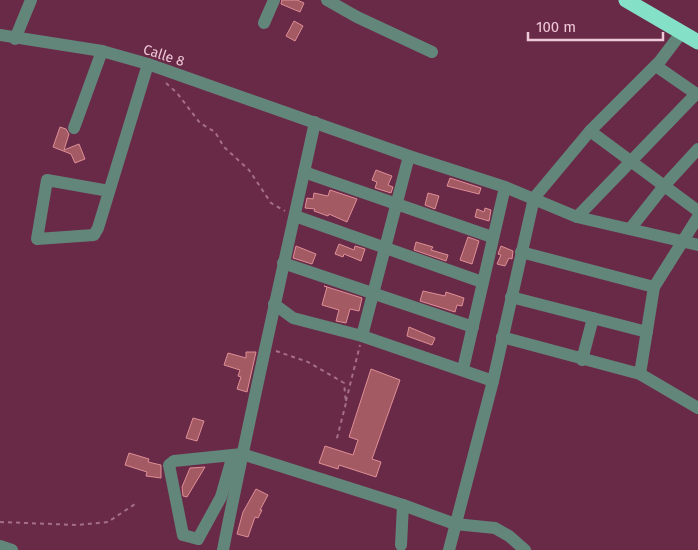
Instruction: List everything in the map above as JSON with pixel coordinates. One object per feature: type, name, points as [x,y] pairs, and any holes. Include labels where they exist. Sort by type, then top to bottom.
[{"type":"highway","points":[[626,0],[698,42]]},
{"type":"street","points":[[15,39],[31,0]]},
{"type":"street","points":[[264,23],[274,0]]},
{"type":"street","points":[[327,0],[357,17],[432,52]]},
{"type":"street","points":[[449,550],[493,381],[534,198],[590,131],[661,59],[682,32]]},
{"type":"street","name":"Calle 8","points":[[0,35],[15,39],[102,51],[148,64],[409,156],[504,187],[577,217],[698,245]]},
{"type":"street","points":[[74,128],[102,51]]},
{"type":"street","points":[[577,217],[697,94],[661,59]]},
{"type":"street","points":[[109,191],[47,180],[37,239],[94,235],[109,191],[148,64]]},
{"type":"street","points":[[314,122],[295,216],[274,304],[266,350],[237,454],[221,497],[198,538],[185,537],[183,535],[169,465],[174,461],[237,454],[403,505],[455,524],[495,528],[509,536],[525,550]]},
{"type":"street","points":[[590,131],[698,211]]},
{"type":"street","points":[[630,229],[664,186],[698,149]]},
{"type":"street","points":[[362,336],[395,203],[409,156]]},
{"type":"street","points":[[304,172],[492,237]]},
{"type":"street","points":[[463,369],[504,187]]},
{"type":"street","points":[[295,216],[482,282]]},
{"type":"street","points":[[640,374],[654,287],[698,217]]},
{"type":"street","points":[[521,252],[654,287]]},
{"type":"street","points":[[283,263],[473,327]]},
{"type":"street","points":[[511,298],[647,332]]},
{"type":"street","points":[[274,304],[293,318],[362,336],[463,369],[493,381]]},
{"type":"street","points":[[582,360],[593,318]]},
{"type":"street","points":[[502,337],[640,374],[698,408]]},
{"type":"street","points":[[223,550],[237,454]]},
{"type":"street","points":[[401,545],[403,505]]},
{"type":"street","points":[[0,546],[12,550]]},
{"type":"path","points":[[162,79],[177,92],[200,123],[215,132],[224,147],[249,170],[271,203],[295,216]]},
{"type":"path","points":[[336,442],[362,336]]},
{"type":"path","points":[[266,350],[275,350],[308,362],[344,384],[346,403]]},
{"type":"path","points":[[0,522],[77,525],[108,522],[135,504]]},
{"type":"building","points":[[282,0],[297,0],[304,3],[300,12],[281,4]]},
{"type":"building","points":[[294,21],[303,26],[295,41],[286,36]]},
{"type":"building","points":[[60,127],[66,129],[69,134],[64,150],[79,144],[85,159],[75,163],[71,154],[53,147]]},
{"type":"building","points":[[376,170],[392,176],[388,185],[393,187],[391,193],[375,188],[377,182],[372,180]]},
{"type":"building","points":[[450,178],[481,188],[479,194],[447,186]]},
{"type":"building","points":[[330,190],[357,199],[347,222],[329,214],[328,216],[314,211],[315,209],[305,208],[307,198],[313,199],[314,193],[328,196]]},
{"type":"building","points":[[428,193],[439,196],[435,209],[425,205]]},
{"type":"building","points":[[485,208],[491,210],[489,221],[475,217],[477,209],[484,212]]},
{"type":"building","points":[[468,237],[479,241],[472,264],[460,260]]},
{"type":"building","points":[[416,242],[433,247],[431,250],[448,255],[446,261],[414,250]]},
{"type":"building","points":[[339,244],[354,250],[355,246],[365,249],[361,261],[344,254],[343,257],[335,254]]},
{"type":"building","points":[[296,246],[316,254],[312,264],[293,258]]},
{"type":"building","points":[[501,246],[513,251],[512,259],[509,258],[505,266],[497,264],[501,255],[498,254]]},
{"type":"building","points":[[324,286],[362,298],[359,311],[350,309],[346,323],[336,321],[339,310],[322,305],[327,287]]},
{"type":"building","points":[[423,291],[445,296],[446,292],[464,298],[462,306],[457,305],[455,312],[420,301]]},
{"type":"building","points":[[409,327],[435,338],[432,345],[407,336]]},
{"type":"building","points":[[246,352],[256,352],[247,392],[237,389],[241,377],[238,376],[240,370],[224,365],[228,353],[246,358]]},
{"type":"building","points":[[371,369],[400,380],[372,459],[381,462],[376,477],[339,465],[338,469],[319,463],[325,446],[353,455],[358,440],[349,437]]},
{"type":"building","points":[[193,418],[204,421],[197,441],[186,438]]},
{"type":"building","points":[[129,453],[149,459],[148,462],[161,465],[161,478],[146,476],[147,472],[125,465]]},
{"type":"building","points":[[205,467],[187,497],[183,496],[182,487],[190,468]]},
{"type":"building","points":[[256,489],[268,495],[260,510],[262,510],[258,518],[255,517],[248,537],[237,534],[243,512]]}]
